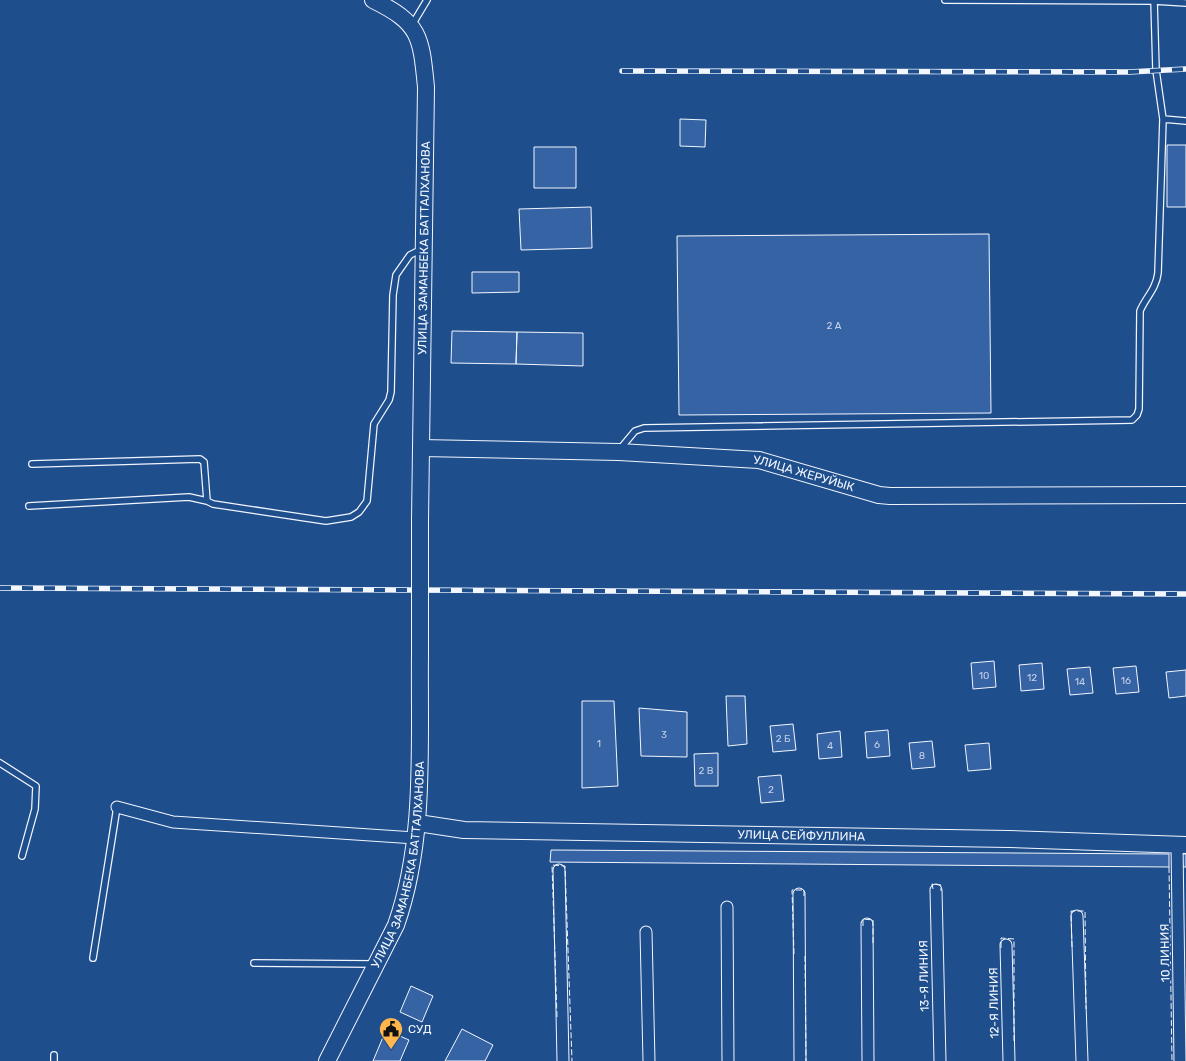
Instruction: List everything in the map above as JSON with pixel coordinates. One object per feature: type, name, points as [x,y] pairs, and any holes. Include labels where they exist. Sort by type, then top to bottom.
[{"type":"street","points":[[373,0],[397,12],[412,25]]},
{"type":"street","name":"УЛИЦА ЗАМАНБЕКА БАТТАЛХАНОВА","points":[[327,1061],[396,925],[411,868],[416,830],[420,656],[426,87],[420,42],[412,25]]},
{"type":"street","name":"УЛИЦА ЖЕРУЙЫК","points":[[421,448],[618,452],[758,460],[879,495],[890,496],[1186,495]]},
{"type":"street","points":[[117,807],[173,822],[416,830]]},
{"type":"street","name":"УЛИЦА СЕЙФУЛЛИНА","points":[[416,830],[1009,839],[1182,845]]},
{"type":"street","name":"10 ЛИНИЯ","points":[[1180,1061],[1182,845]]},
{"type":"street","points":[[559,870],[564,1061]]},
{"type":"street","name":"13-Я ЛИНИЯ","points":[[936,890],[940,1061]]},
{"type":"street","points":[[799,894],[800,1061]]},
{"type":"street","points":[[727,907],[728,1061]]},
{"type":"street","points":[[1077,916],[1082,1061]]},
{"type":"street","points":[[867,924],[868,1061]]},
{"type":"street","points":[[646,932],[649,1061]]},
{"type":"street","name":"12-Я ЛИНИЯ","points":[[1006,945],[1009,1061]]},
{"type":"lane","points":[[412,25],[427,0]]},
{"type":"lane","points":[[944,0],[1154,0],[1186,3]]},
{"type":"lane","points":[[618,452],[635,430],[644,428],[1132,420],[1137,415],[1139,409],[1140,311],[1144,300],[1157,283],[1158,273],[1162,119],[1156,70],[1154,0]]},
{"type":"lane","points":[[1162,119],[1186,121]]},
{"type":"lane","points":[[29,506],[189,497],[213,504],[326,521],[351,517],[364,507],[367,501],[374,424],[389,400],[391,392],[393,295],[396,275],[410,255],[424,249]]},
{"type":"lane","points":[[32,464],[200,459],[204,462],[207,501]]},
{"type":"lane","points":[[0,763],[36,786],[35,809],[22,856]]},
{"type":"lane","points":[[93,958],[117,807]]},
{"type":"lane","points":[[254,963],[376,964]]},
{"type":"building","points":[[680,119],[706,120],[705,147],[680,146]]},
{"type":"building","points":[[1167,145],[1186,145],[1186,207],[1167,207]]},
{"type":"building","points":[[534,147],[576,147],[576,188],[534,188]]},
{"type":"building","points":[[591,207],[592,248],[521,250],[519,209]]},
{"type":"building","points":[[989,234],[991,413],[679,415],[677,236]]},
{"type":"building","points":[[472,272],[519,272],[519,292],[472,293]]},
{"type":"building","points":[[452,331],[517,332],[516,364],[451,363]]},
{"type":"building","points":[[517,332],[583,333],[583,366],[516,364]]},
{"type":"building","points":[[994,661],[996,687],[973,689],[971,663]]},
{"type":"building","points":[[1042,663],[1044,689],[1021,691],[1019,665]]},
{"type":"building","points":[[1136,666],[1139,692],[1116,694],[1113,668]]},
{"type":"building","points":[[1090,667],[1093,693],[1070,695],[1067,669]]},
{"type":"building","points":[[1186,670],[1186,696],[1169,698],[1166,672]]},
{"type":"building","points":[[726,696],[745,696],[747,744],[728,746]]},
{"type":"building","points":[[582,701],[614,701],[618,786],[582,788]]},
{"type":"building","points":[[639,708],[687,712],[687,757],[641,756]]},
{"type":"building","points":[[793,724],[796,750],[773,752],[770,726]]},
{"type":"building","points":[[888,730],[890,756],[867,758],[865,732]]},
{"type":"building","points":[[840,731],[842,757],[819,759],[817,734]]},
{"type":"building","points":[[932,741],[935,767],[912,769],[909,743]]},
{"type":"building","points":[[989,743],[991,769],[968,771],[965,745]]},
{"type":"building","points":[[718,753],[718,786],[695,786],[694,754]]},
{"type":"building","points":[[781,775],[784,801],[761,803],[758,777]]},
{"type":"building","points":[[551,850],[1169,854],[1169,867],[550,862]]},
{"type":"building","points":[[1182,854],[1186,854],[1186,867],[1183,867]]},
{"type":"building","points":[[411,986],[433,996],[422,1022],[400,1012]]},
{"type":"building","points":[[462,1029],[493,1045],[485,1061],[445,1061]]},
{"type":"building","name":"СУД","points":[[386,1030],[409,1040],[400,1061],[373,1061]]},
{"type":"railway","points":[[622,71],[1129,72],[1186,69]]},
{"type":"railway","points":[[0,588],[1186,594]]},
{"type":"fence","points":[[557,1017],[552,865],[565,866],[572,1061]]},
{"type":"fence","points":[[1169,867],[1172,1061]]},
{"type":"fence","points":[[933,889],[932,884],[941,885],[941,891]]},
{"type":"fence","points":[[794,954],[792,890],[804,890],[804,896]]},
{"type":"fence","points":[[1072,947],[1071,911],[1085,911],[1086,1009]]},
{"type":"fence","points":[[863,926],[863,919],[873,920],[873,944]]},
{"type":"fence","points":[[1001,948],[1001,938],[1014,939],[1014,1041]]},
{"type":"fence","points":[[805,956],[806,1061]]},
{"type":"place","name":"СУД","points":[[391,1050]]}]
